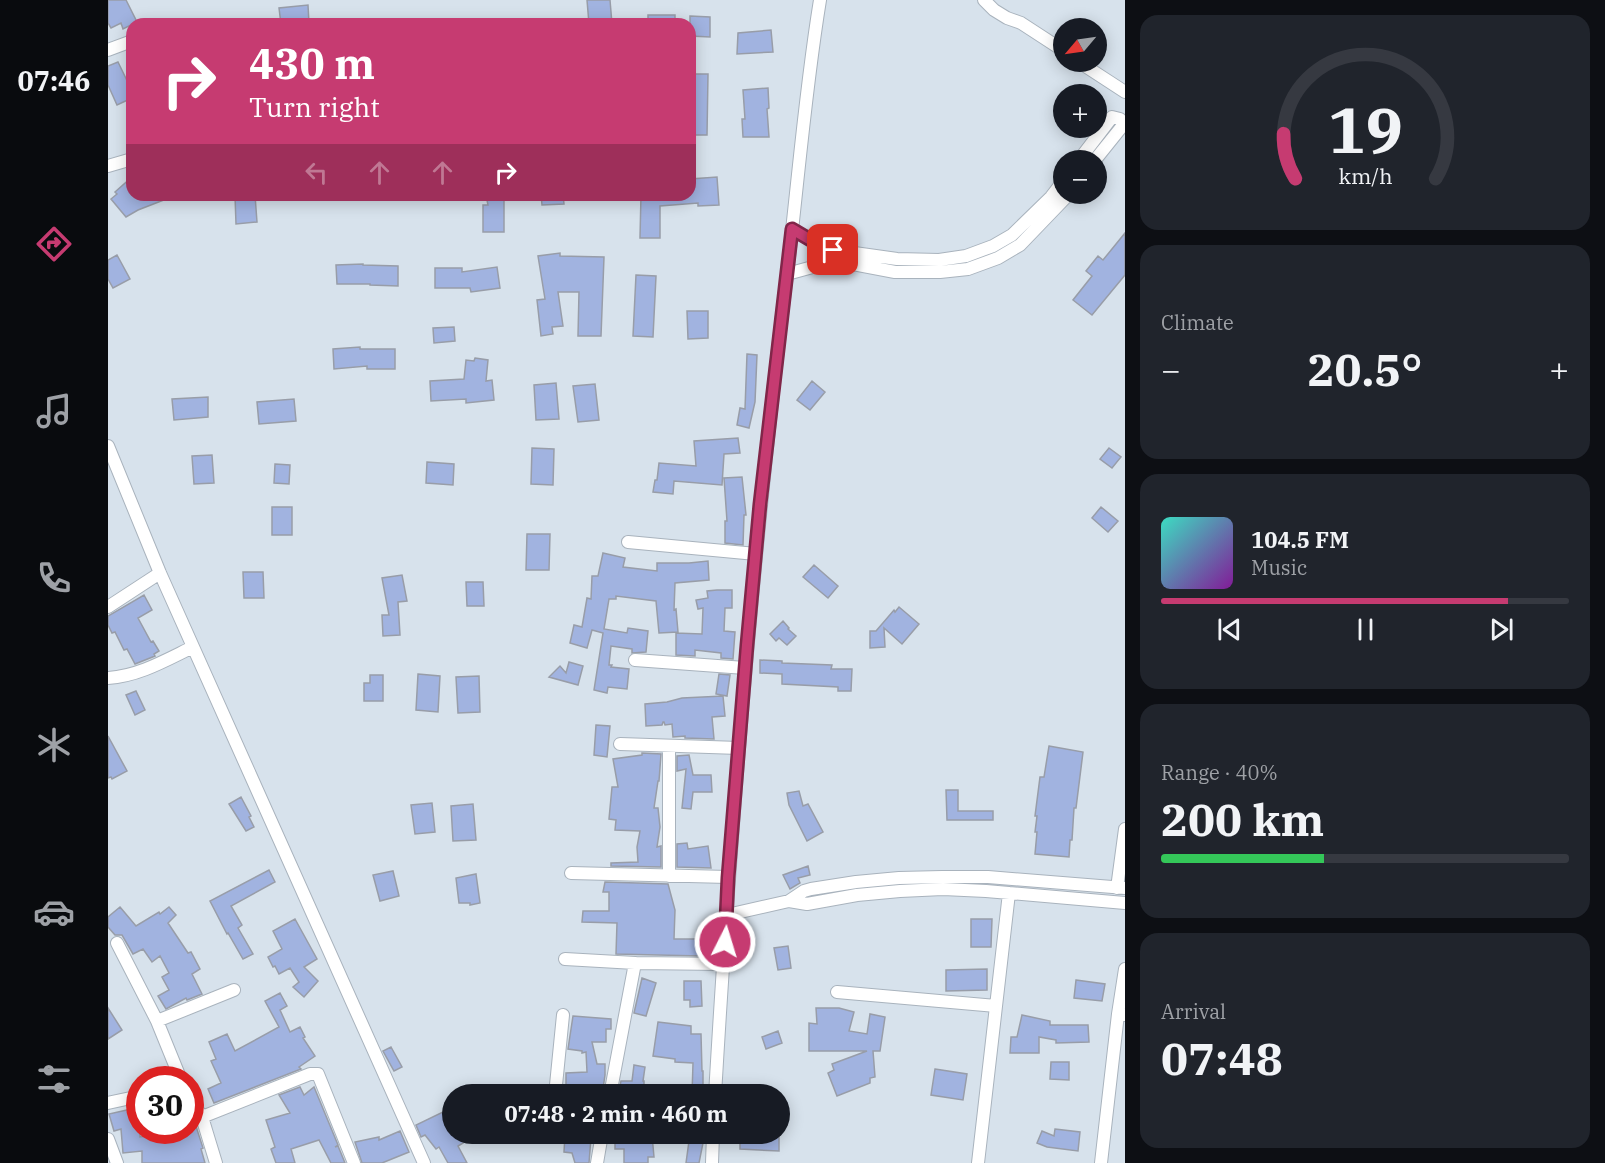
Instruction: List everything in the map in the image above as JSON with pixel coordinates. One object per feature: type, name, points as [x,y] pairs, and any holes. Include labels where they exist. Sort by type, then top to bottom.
[{"type":"street","points":[[716,1084],[728,878],[745,668],[792,229],[820,0]]},
{"type":"street","points":[[984,0],[994,10],[1053,44]]},
{"type":"street","points":[[108,50],[126,43]]},
{"type":"street","points":[[1094,72],[1125,92]]},
{"type":"street","points":[[1086,150],[1112,117],[1119,119],[1124,124],[1103,150]]},
{"type":"street","points":[[108,166],[126,161]]},
{"type":"street","points":[[792,229],[833,250],[968,269],[998,258],[1054,204]]},
{"type":"street","points":[[787,274],[831,262],[896,272],[940,266]]},
{"type":"street","points":[[108,446],[160,573],[424,1163]]},
{"type":"street","points":[[628,542],[756,554]]},
{"type":"street","points":[[108,607],[160,573]]},
{"type":"street","points":[[108,678],[141,671],[193,647]]},
{"type":"street","points":[[635,660],[745,668]]},
{"type":"street","points":[[620,744],[738,748]]},
{"type":"street","points":[[669,746],[669,876]]},
{"type":"street","points":[[727,915],[789,901],[811,889],[899,878],[988,877],[1121,888],[1125,829]]},
{"type":"street","points":[[571,873],[728,878]]},
{"type":"street","points":[[789,901],[807,904],[900,891],[943,889],[1125,903]]},
{"type":"street","points":[[978,1163],[1009,893]]},
{"type":"street","points":[[117,943],[158,1021],[176,1066]]},
{"type":"street","points":[[565,959],[723,964]]},
{"type":"street","points":[[612,1084],[635,963]]},
{"type":"street","points":[[1101,1163],[1125,969]]},
{"type":"street","points":[[158,1021],[234,990]]},
{"type":"street","points":[[837,992],[996,1006]]},
{"type":"street","points":[[556,1084],[563,1015]]},
{"type":"street","points":[[204,1116],[310,1074],[318,1074],[354,1163]]},
{"type":"street","points":[[108,1102],[126,1099]]},
{"type":"street","points":[[204,1124],[216,1163]]},
{"type":"street","points":[[108,1138],[117,1163]]},
{"type":"street","points":[[597,1163],[600,1144]]},
{"type":"street","points":[[711,1163],[712,1144]]},
{"type":"building","points":[[108,0],[126,0],[135,18],[126,18],[126,28],[123,29],[121,23],[111,28],[108,23]]},
{"type":"building","points":[[587,0],[610,0],[612,18],[588,18]]},
{"type":"building","points":[[308,5],[309,18],[280,18],[279,8]]},
{"type":"building","points":[[648,15],[675,15],[675,18],[648,18]]},
{"type":"building","points":[[690,16],[710,17],[710,37],[696,36],[696,18],[690,18]]},
{"type":"building","points":[[771,30],[773,52],[737,54],[738,33]]},
{"type":"building","points":[[118,62],[126,79],[126,101],[117,105],[108,85],[108,66]]},
{"type":"building","points":[[696,74],[708,74],[707,135],[696,135]]},
{"type":"building","points":[[768,88],[769,137],[743,137],[742,119],[745,119],[743,90]]},
{"type":"building","points":[[717,177],[719,205],[698,206],[698,203],[660,206],[660,238],[640,238],[641,201],[696,201],[696,179]]},
{"type":"building","points":[[126,182],[126,201],[161,201],[126,217],[111,199],[117,194],[115,192]]},
{"type":"building","points":[[235,201],[255,201],[257,222],[236,224]]},
{"type":"building","points":[[487,201],[504,201],[504,232],[483,232],[483,205],[488,205]]},
{"type":"building","points":[[542,201],[564,201],[564,204],[542,205]]},
{"type":"building","points":[[1125,233],[1125,275],[1092,315],[1073,300],[1092,276],[1086,271],[1098,256],[1103,260]]},
{"type":"building","points":[[560,253],[560,256],[604,257],[601,336],[578,336],[579,292],[558,292],[563,326],[552,327],[553,334],[541,336],[537,300],[545,299],[538,256]]},
{"type":"building","points":[[117,255],[130,279],[113,288],[108,279],[108,260]]},
{"type":"building","points":[[336,265],[398,266],[398,286],[337,284]]},
{"type":"building","points":[[497,267],[500,288],[471,292],[470,288],[435,288],[435,268],[462,268],[462,272]]},
{"type":"building","points":[[636,275],[656,276],[653,337],[633,336]]},
{"type":"building","points":[[687,311],[708,311],[708,338],[688,339]]},
{"type":"building","points":[[454,327],[455,341],[434,343],[433,328]]},
{"type":"building","points":[[360,347],[360,349],[395,349],[395,369],[367,369],[367,366],[334,369],[333,349]]},
{"type":"building","points":[[747,354],[757,355],[755,402],[749,428],[737,425],[740,408],[745,409]]},
{"type":"building","points":[[475,358],[488,360],[486,381],[492,380],[494,400],[466,403],[466,399],[431,401],[430,381],[464,379],[466,360],[474,361]]},
{"type":"building","points":[[812,381],[825,392],[810,410],[797,400]]},
{"type":"building","points":[[556,383],[559,419],[536,420],[534,385]]},
{"type":"building","points":[[595,384],[599,420],[578,422],[573,386]]},
{"type":"building","points":[[208,397],[208,417],[174,420],[172,399]]},
{"type":"building","points":[[294,399],[296,421],[259,424],[257,402]]},
{"type":"building","points":[[738,438],[740,453],[724,454],[722,485],[674,481],[673,494],[653,492],[659,463],[696,466],[694,441]]},
{"type":"building","points":[[532,448],[554,449],[553,485],[531,484]]},
{"type":"building","points":[[1109,448],[1121,457],[1112,468],[1100,459]]},
{"type":"building","points":[[212,455],[214,483],[194,484],[192,456]]},
{"type":"building","points":[[427,462],[454,464],[453,485],[426,483]]},
{"type":"building","points":[[275,464],[290,465],[289,484],[274,483]]},
{"type":"building","points":[[742,477],[746,515],[744,515],[743,545],[725,543],[725,521],[727,521],[724,478]]},
{"type":"building","points":[[272,507],[292,507],[292,535],[272,535]]},
{"type":"building","points":[[1101,507],[1118,521],[1108,532],[1092,518]]},
{"type":"building","points":[[527,534],[550,534],[549,570],[526,570]]},
{"type":"building","points":[[603,553],[625,558],[623,567],[657,571],[657,563],[708,561],[709,580],[675,583],[674,610],[676,609],[678,632],[659,633],[656,601],[616,596],[616,599],[609,599],[604,629],[627,633],[628,628],[648,631],[646,652],[632,653],[632,649],[611,646],[609,665],[629,669],[627,689],[608,687],[607,693],[594,690],[603,633],[592,630],[587,648],[570,643],[574,625],[582,627],[587,598],[591,599],[592,576],[598,576]]},
{"type":"building","points":[[814,565],[838,586],[828,598],[803,577]]},
{"type":"building","points":[[243,572],[263,572],[264,598],[244,598]]},
{"type":"building","points":[[402,575],[407,601],[398,602],[400,635],[383,636],[382,615],[389,615],[382,578]]},
{"type":"building","points":[[466,582],[483,582],[484,606],[467,606]]},
{"type":"building","points":[[732,590],[732,608],[725,608],[724,631],[735,632],[733,659],[721,658],[721,653],[695,650],[695,656],[676,655],[676,633],[702,634],[703,608],[698,609],[696,600],[708,598],[707,591]]},
{"type":"building","points":[[144,595],[152,610],[138,618],[151,642],[153,641],[159,651],[154,654],[155,656],[135,664],[127,649],[124,650],[115,632],[112,633],[108,625],[108,616]]},
{"type":"building","points":[[899,607],[919,624],[902,644],[884,628],[885,647],[870,648],[870,631],[876,631]]},
{"type":"building","points":[[783,621],[796,636],[787,645],[779,638],[776,641],[770,634]]},
{"type":"building","points":[[760,660],[832,665],[831,669],[852,669],[851,691],[838,691],[838,687],[782,684],[782,674],[760,673]]},
{"type":"building","points":[[569,662],[583,666],[578,685],[549,677],[560,666],[566,673]]},
{"type":"building","points":[[418,674],[440,676],[438,712],[416,710]]},
{"type":"building","points":[[719,674],[730,675],[727,696],[716,694]]},
{"type":"building","points":[[370,675],[383,675],[383,701],[364,701],[364,683],[370,683]]},
{"type":"building","points":[[479,676],[480,712],[458,713],[456,677]]},
{"type":"building","points":[[136,691],[145,710],[135,715],[126,695]]},
{"type":"building","points":[[723,696],[725,716],[712,717],[714,739],[673,737],[672,724],[665,725],[664,722],[662,725],[646,726],[645,704],[682,698]]},
{"type":"building","points":[[596,725],[610,726],[607,757],[594,755]]},
{"type":"building","points":[[108,736],[127,771],[112,779],[108,778]]},
{"type":"building","points":[[1049,746],[1083,752],[1069,857],[1035,854],[1037,816],[1035,816],[1040,777],[1044,777]]},
{"type":"building","points":[[642,753],[661,754],[654,808],[658,808],[660,827],[657,847],[661,846],[661,867],[611,866],[611,863],[638,862],[637,847],[640,831],[615,830],[616,820],[609,819],[612,787],[618,787],[613,759],[642,755]]},
{"type":"building","points":[[689,755],[693,775],[711,775],[712,792],[693,792],[691,809],[682,808],[686,769],[677,771],[677,756]]},
{"type":"building","points":[[946,790],[958,790],[958,811],[993,811],[993,820],[947,820]]},
{"type":"building","points":[[799,791],[803,806],[808,804],[823,832],[807,841],[789,805],[787,793]]},
{"type":"building","points":[[241,797],[254,827],[246,831],[229,804]]},
{"type":"building","points":[[432,803],[435,832],[415,834],[411,805]]},
{"type":"building","points":[[473,804],[476,840],[453,841],[451,806]]},
{"type":"building","points":[[687,843],[688,849],[708,846],[711,868],[677,867],[677,844]]},
{"type":"building","points":[[808,866],[810,875],[798,878],[800,883],[790,889],[783,875]]},
{"type":"building","points":[[269,870],[275,882],[231,906],[242,925],[238,928],[253,954],[243,959],[210,901]]},
{"type":"building","points":[[393,871],[399,896],[380,901],[373,875]]},
{"type":"building","points":[[476,874],[480,903],[470,905],[470,903],[459,903],[456,878]]},
{"type":"building","points":[[605,882],[668,884],[675,910],[674,939],[701,939],[701,956],[616,954],[617,923],[582,922],[583,911],[609,911],[609,892],[603,892]]},
{"type":"building","points":[[120,907],[136,926],[169,907],[176,915],[168,923],[188,953],[191,952],[200,969],[192,974],[202,994],[187,1000],[186,998],[166,1009],[158,996],[169,990],[162,977],[169,973],[160,956],[152,962],[143,949],[133,954],[122,935],[115,935],[108,927],[108,917]]},
{"type":"building","points":[[295,919],[317,959],[304,967],[318,981],[304,997],[293,987],[299,982],[290,968],[279,974],[268,957],[282,949],[273,931]]},
{"type":"building","points":[[971,919],[992,919],[991,947],[971,947]]},
{"type":"building","points":[[788,946],[791,968],[778,970],[774,948]]},
{"type":"building","points":[[987,969],[987,990],[946,991],[946,970]]},
{"type":"building","points":[[642,978],[656,983],[646,1016],[634,1013]]},
{"type":"building","points":[[1076,980],[1105,984],[1102,1001],[1074,998]]},
{"type":"building","points":[[684,981],[701,981],[702,1006],[690,1007],[690,1000],[684,1000]]},
{"type":"building","points":[[280,993],[287,1006],[280,1010],[290,1032],[300,1027],[305,1037],[303,1038],[315,1056],[299,1067],[301,1069],[214,1103],[208,1089],[221,1083],[211,1061],[216,1059],[209,1042],[227,1034],[235,1051],[279,1027],[265,1001]]},
{"type":"building","points":[[108,1008],[122,1030],[108,1039]]},
{"type":"building","points":[[816,1008],[839,1008],[854,1012],[849,1031],[867,1034],[870,1014],[885,1017],[880,1051],[873,1051],[875,1077],[870,1078],[870,1083],[837,1096],[828,1073],[834,1070],[832,1064],[867,1051],[809,1051],[809,1023],[817,1024]]},
{"type":"building","points":[[1022,1015],[1050,1021],[1050,1025],[1088,1025],[1089,1042],[1056,1043],[1056,1040],[1039,1037],[1039,1053],[1010,1053],[1011,1037],[1017,1037]]},
{"type":"building","points":[[573,1016],[611,1019],[611,1029],[606,1029],[606,1042],[592,1042],[597,1064],[605,1064],[604,1084],[566,1084],[566,1073],[587,1072],[586,1052],[568,1049]]},
{"type":"building","points":[[658,1022],[691,1026],[691,1034],[701,1034],[703,1084],[692,1084],[693,1063],[675,1062],[675,1059],[653,1056]]},
{"type":"building","points":[[778,1031],[782,1043],[766,1049],[762,1037]]},
{"type":"building","points":[[391,1047],[402,1067],[394,1071],[383,1051]]},
{"type":"building","points":[[1051,1062],[1069,1062],[1069,1080],[1050,1079]]},
{"type":"building","points":[[634,1065],[645,1067],[644,1084],[620,1084],[621,1081],[632,1081]]},
{"type":"building","points":[[935,1069],[967,1074],[963,1100],[931,1095]]},
{"type":"building","points":[[300,1087],[304,1095],[314,1087],[338,1145],[335,1147],[338,1146],[345,1163],[331,1163],[319,1140],[291,1149],[295,1163],[276,1163],[271,1149],[275,1147],[266,1120],[290,1113],[279,1095]]},
{"type":"building","points":[[126,1110],[126,1144],[202,1144],[205,1163],[142,1163],[142,1151],[123,1153],[121,1129],[114,1131],[109,1114]]},
{"type":"building","points":[[442,1112],[442,1144],[461,1144],[458,1146],[467,1163],[448,1163],[439,1147],[436,1149],[425,1135],[421,1137],[416,1125]]},
{"type":"building","points":[[1055,1129],[1080,1132],[1078,1151],[1047,1147],[1037,1143],[1042,1131],[1054,1136]]},
{"type":"building","points":[[400,1131],[409,1152],[382,1163],[362,1163],[355,1142],[379,1137],[379,1140]]},
{"type":"building","points":[[564,1144],[590,1144],[589,1163],[575,1163],[572,1153],[564,1152]]},
{"type":"building","points":[[615,1144],[653,1144],[654,1157],[648,1157],[648,1163],[624,1163],[624,1149],[615,1149]]},
{"type":"building","points":[[689,1144],[703,1144],[699,1163],[686,1163]]},
{"type":"building","points":[[740,1144],[779,1144],[779,1151],[740,1149]]},
{"type":"route","points":[[725,942],[728,878],[760,504],[792,229],[833,250]]}]
